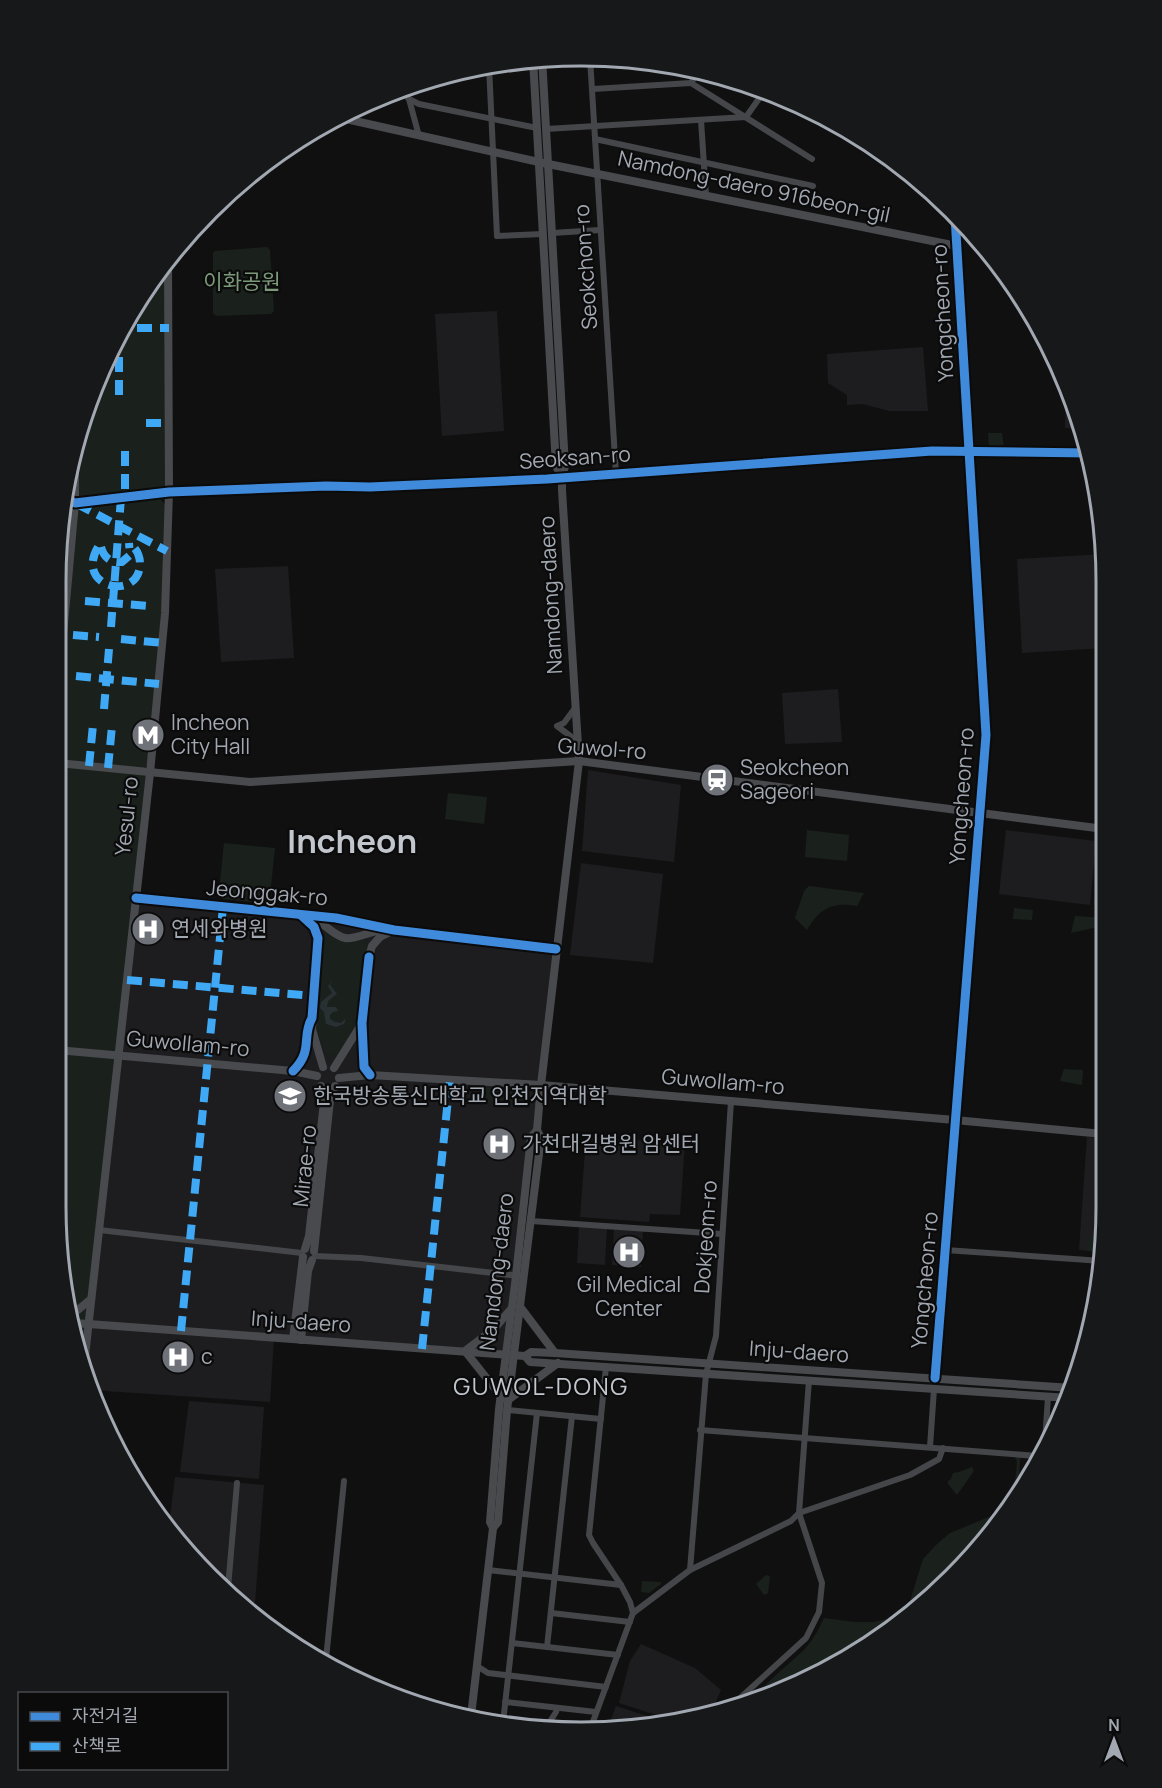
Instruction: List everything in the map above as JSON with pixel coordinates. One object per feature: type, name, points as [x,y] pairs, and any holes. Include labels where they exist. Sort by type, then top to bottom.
[{"type":"main road","points":[[541,128],[542,67]]},
{"type":"main road","points":[[534,68],[541,128],[547,234]]},
{"type":"main road","name":"Namdong-daero 916beon-gil","points":[[351,120],[543,163],[957,246]]},
{"type":"main road","name":"Yongcheon-ro","points":[[935,1378],[986,735],[956,228]]},
{"type":"main road","name":"Namdong-daero","points":[[493,1528],[490,1522],[504,1398],[541,1138],[537,1130],[541,1085],[579,761],[562,478],[556,466],[547,234]]},
{"type":"main road","name":"Yesul-ro","points":[[86,1346],[150,773],[165,613],[169,492],[168,273]]},
{"type":"main road","name":"Seoksan-ro","points":[[75,503],[169,492],[326,486],[370,487],[562,478],[932,451],[1079,453]]},
{"type":"main road","points":[[66,602],[75,486]]},
{"type":"main road","name":"Guwol-ro","points":[[66,764],[223,781],[262,782],[579,761],[1096,828]]},
{"type":"main road","name":"Jeonggak-ro","points":[[136,898],[336,918],[394,930]]},
{"type":"main road","points":[[302,916],[317,932],[312,1029],[323,1067]]},
{"type":"main road","name":"Jeonggak-ro","points":[[302,916],[328,927],[344,938],[370,931],[394,930]]},
{"type":"main road","points":[[318,945],[336,918]]},
{"type":"main road","points":[[357,921],[363,933],[369,957]]},
{"type":"main road","points":[[370,1075],[364,1067],[362,1023],[369,957],[374,942],[394,930],[556,949]]},
{"type":"main road","points":[[293,1071],[301,1064],[306,1053],[312,1018]]},
{"type":"main road","points":[[334,1068],[362,1023]]},
{"type":"main road","points":[[317,1046],[326,1059],[330,1060],[346,1051]]},
{"type":"main road","name":"Guwollam-ro","points":[[66,1051],[293,1071],[317,1076]]},
{"type":"main road","points":[[323,1067],[334,1068],[338,1073],[337,1082],[330,1088],[321,1086],[317,1076],[323,1067]]},
{"type":"main road","name":"Guwollam-ro","points":[[337,1082],[370,1075],[541,1085],[1096,1133]]},
{"type":"main road","name":"Mirae-ro","points":[[308,1254],[330,1100],[337,1082]]},
{"type":"main road","name":"Mirae-ro","points":[[297,1340],[308,1271],[309,1236],[324,1102],[321,1086]]},
{"type":"main road","name":"Namdong-daero","points":[[521,1276],[531,1137],[537,1130]]},
{"type":"main road","points":[[77,1311],[91,1299]]},
{"type":"main road","points":[[555,1353],[517,1307],[502,1323],[465,1351],[504,1398],[558,1363]]},
{"type":"main road","name":"Inju-daero","points":[[80,1323],[525,1356],[531,1352],[555,1353],[1063,1388]]},
{"type":"main road","name":"Inju-daero","points":[[525,1356],[530,1362],[1059,1398]]},
{"type":"main road","name":"Namdong-daero","points":[[472,1710],[493,1528],[498,1522],[507,1410],[504,1398]]},
{"type":"street","name":"Seokchon-ro","points":[[591,66],[616,474]]},
{"type":"street","points":[[489,74],[497,236],[600,230]]},
{"type":"street","points":[[691,83],[693,79]]},
{"type":"street","points":[[593,89],[691,83],[812,159]]},
{"type":"street","points":[[407,96],[419,104],[541,128],[746,117]]},
{"type":"street","points":[[746,117],[759,98]]},
{"type":"street","points":[[409,99],[419,135]]},
{"type":"street","points":[[701,120],[706,196]]},
{"type":"street","points":[[595,139],[813,186]]},
{"type":"street","points":[[575,708],[564,723],[558,726],[577,741]]},
{"type":"street","name":"Dokjeom-ro","points":[[690,1570],[706,1374],[716,1336],[730,1101]]},
{"type":"street","points":[[531,1221],[722,1234]]},
{"type":"street","points":[[99,1230],[521,1276]]},
{"type":"street","points":[[945,1250],[1093,1260]]},
{"type":"street","points":[[593,1722],[633,1613],[621,1585],[589,1535],[606,1367]]},
{"type":"street","points":[[743,1696],[806,1638],[819,1612],[822,1583],[799,1513],[808,1380]]},
{"type":"street","points":[[930,1447],[934,1389]]},
{"type":"street","points":[[1046,1429],[1048,1397]]},
{"type":"street","points":[[507,1410],[601,1419]]},
{"type":"street","points":[[504,1716],[537,1413]]},
{"type":"street","points":[[547,1647],[572,1416]]},
{"type":"street","points":[[700,1430],[1032,1456]]},
{"type":"street","points":[[633,1613],[690,1570],[791,1521],[799,1513],[924,1468],[939,1459],[943,1448]]},
{"type":"street","points":[[326,1655],[344,1481]]},
{"type":"street","points":[[229,1582],[237,1483]]},
{"type":"street","points":[[488,1570],[621,1585]]},
{"type":"street","points":[[551,1614],[630,1622]]},
{"type":"street","points":[[512,1643],[618,1655]]},
{"type":"street","points":[[477,1666],[488,1673]]},
{"type":"street","points":[[475,1679],[483,1673],[488,1673],[606,1687]]},
{"type":"street","points":[[505,1702],[597,1712]]},
{"type":"street","points":[[550,1721],[557,1708]]},
{"type":"shaded area","points":[[497,311],[504,431],[442,436],[435,314]]},
{"type":"shaded area","points":[[923,347],[928,411],[889,411],[863,404],[847,405],[847,395],[828,383],[827,354]]},
{"type":"shaded area","points":[[1066,406],[1073,428],[1065,428]]},
{"type":"shaded area","points":[[1095,555],[1096,649],[1022,653],[1017,559]]},
{"type":"shaded area","points":[[288,566],[294,658],[221,662],[215,569]]},
{"type":"shaded area","points":[[838,689],[842,742],[785,744],[782,693]]},
{"type":"shaded area","points":[[588,770],[681,785],[674,862],[582,851]]},
{"type":"shaded area","points":[[1006,830],[1096,841],[1090,905],[999,894]]},
{"type":"shaded area","points":[[581,863],[663,874],[653,963],[570,955]]},
{"type":"shaded area","points":[[1096,880],[1096,905],[1094,905]]},
{"type":"shaded area","points":[[136,898],[302,916],[556,949],[505,1355],[274,1338],[270,1402],[100,1391],[86,1348]]},
{"type":"shaded area","points":[[332,981],[330,985],[337,994],[328,1001],[327,1007],[336,1007],[340,1014],[338,1011],[333,1012],[330,1019],[341,1023],[346,1018],[344,1024],[336,1027],[326,1024],[324,1012],[320,1008],[321,1002],[332,993],[328,986]]},
{"type":"shaded area","points":[[586,1137],[685,1143],[680,1215],[650,1214],[649,1222],[580,1217]]},
{"type":"shaded area","points":[[1087,1137],[1096,1138],[1095,1241],[1094,1251],[1079,1250]]},
{"type":"shaded area","points":[[579,1227],[607,1228],[605,1265],[577,1263]]},
{"type":"shaded area","points":[[614,1229],[643,1231],[641,1267],[612,1265]]},
{"type":"shaded area","points":[[189,1401],[264,1407],[259,1479],[180,1472]]},
{"type":"shaded area","points":[[175,1477],[264,1485],[255,1606],[217,1571],[170,1518]]},
{"type":"shaded area","points":[[641,1644],[695,1668],[721,1690],[715,1704],[659,1716],[619,1703],[630,1661]]},
{"type":"shaded area","points":[[616,1706],[651,1717],[648,1718],[610,1721]]},
{"type":"green space","name":"이화공원","points":[[267,247],[270,250],[274,311],[271,314],[216,316],[213,313],[213,253]]},
{"type":"green space","points":[[169,271],[169,484],[156,494],[168,508],[151,763],[139,771],[150,773],[86,1347],[70,1274],[66,1207],[66,603],[74,514],[83,502],[75,496],[84,448],[105,384],[135,323]]},
{"type":"green space","points":[[988,433],[1002,433],[1004,448],[989,448]]},
{"type":"green space","points":[[448,793],[487,797],[484,824],[445,819]]},
{"type":"green space","points":[[807,830],[849,835],[847,861],[805,857]]},
{"type":"green space","points":[[224,843],[275,848],[269,904],[223,899],[219,892]]},
{"type":"green space","points":[[809,886],[864,893],[857,906],[840,905],[828,908],[817,916],[807,930],[795,918],[804,891]]},
{"type":"green space","points":[[1014,908],[1033,910],[1032,920],[1013,919]]},
{"type":"green space","points":[[1075,916],[1096,917],[1096,927],[1071,933]]},
{"type":"green space","points":[[328,927],[338,936],[363,933],[369,957],[362,1023],[335,1056],[326,1055],[312,1018],[318,945]]},
{"type":"green space","points":[[1064,1069],[1083,1070],[1082,1085],[1060,1081]]},
{"type":"green space","points":[[485,1087],[523,1089],[525,1091],[524,1106],[482,1102]]},
{"type":"green space","points":[[1095,1234],[1094,1251],[1087,1251],[1088,1240]]},
{"type":"green space","points":[[1015,1457],[1020,1458],[1019,1477],[1014,1486],[1015,1483],[1017,1462]]},
{"type":"green space","points":[[972,1467],[974,1471],[957,1495],[948,1481],[953,1473]]},
{"type":"green space","points":[[994,1515],[945,1571],[903,1609],[910,1601],[923,1559],[950,1533]]},
{"type":"green space","points":[[766,1575],[770,1576],[768,1593],[764,1595],[756,1584]]},
{"type":"green space","points":[[642,1581],[661,1582],[661,1584],[649,1593],[641,1592]]},
{"type":"green space","points":[[896,1615],[838,1653],[809,1669],[762,1689],[804,1650],[824,1618],[854,1622],[888,1619]]},
{"type":"marked path","points":[[137,328],[169,328]]},
{"type":"marked path","points":[[119,353],[119,395]]},
{"type":"marked path","points":[[146,423],[169,423]]},
{"type":"marked path","points":[[125,451],[125,497]]},
{"type":"marked path","points":[[111,627],[121,498]]},
{"type":"marked path","points":[[77,504],[167,551]]},
{"type":"marked path","points":[[98,547],[93,561],[94,572],[100,580],[110,585],[120,586],[130,583],[137,576],[140,564],[137,552],[129,543]]},
{"type":"marked path","points":[[101,547],[108,559],[122,562],[130,555],[129,543]]},
{"type":"marked path","points":[[85,601],[149,606]]},
{"type":"marked path","points":[[73,635],[99,637]]},
{"type":"marked path","points":[[121,639],[163,643]]},
{"type":"marked path","points":[[104,709],[109,649]]},
{"type":"marked path","points":[[76,676],[159,684]]},
{"type":"marked path","points":[[89,766],[93,725]]},
{"type":"marked path","points":[[108,768],[112,726]]},
{"type":"marked path","points":[[181,1331],[223,907]]},
{"type":"marked path","points":[[127,980],[314,996]]},
{"type":"marked path","points":[[422,1349],[450,1080]]},
{"type":"cycle path","points":[[935,1378],[986,735],[956,228]]},
{"type":"cycle path","points":[[72,502],[169,492],[326,486],[370,487],[547,479],[932,451],[1079,453]]},
{"type":"cycle path","points":[[136,898],[336,918],[394,930],[556,949]]},
{"type":"cycle path","points":[[293,1071],[303,1057],[307,1031],[312,1018],[318,938],[314,927],[302,916]]},
{"type":"cycle path","points":[[369,957],[362,1023],[364,1067],[370,1075]]},
{"type":"place","name":"Incheon City Hall","points":[[148,735]]},
{"type":"place","name":"Seokcheon Sageori","points":[[717,780]]},
{"type":"place","name":"연세와병원","points":[[148,929]]},
{"type":"place","name":"한국방송통신대학교 인천지역대학","points":[[290,1096]]},
{"type":"place","name":"가천대길병원 암센터","points":[[499,1144]]},
{"type":"place","name":"Gil Medical Center","points":[[629,1252]]},
{"type":"place","name":"c","points":[[178,1357]]},
{"type":"district","name":"Incheon","points":[[352,841]]},
{"type":"district","name":"GUWOL-DONG","points":[[541,1387]]}]
